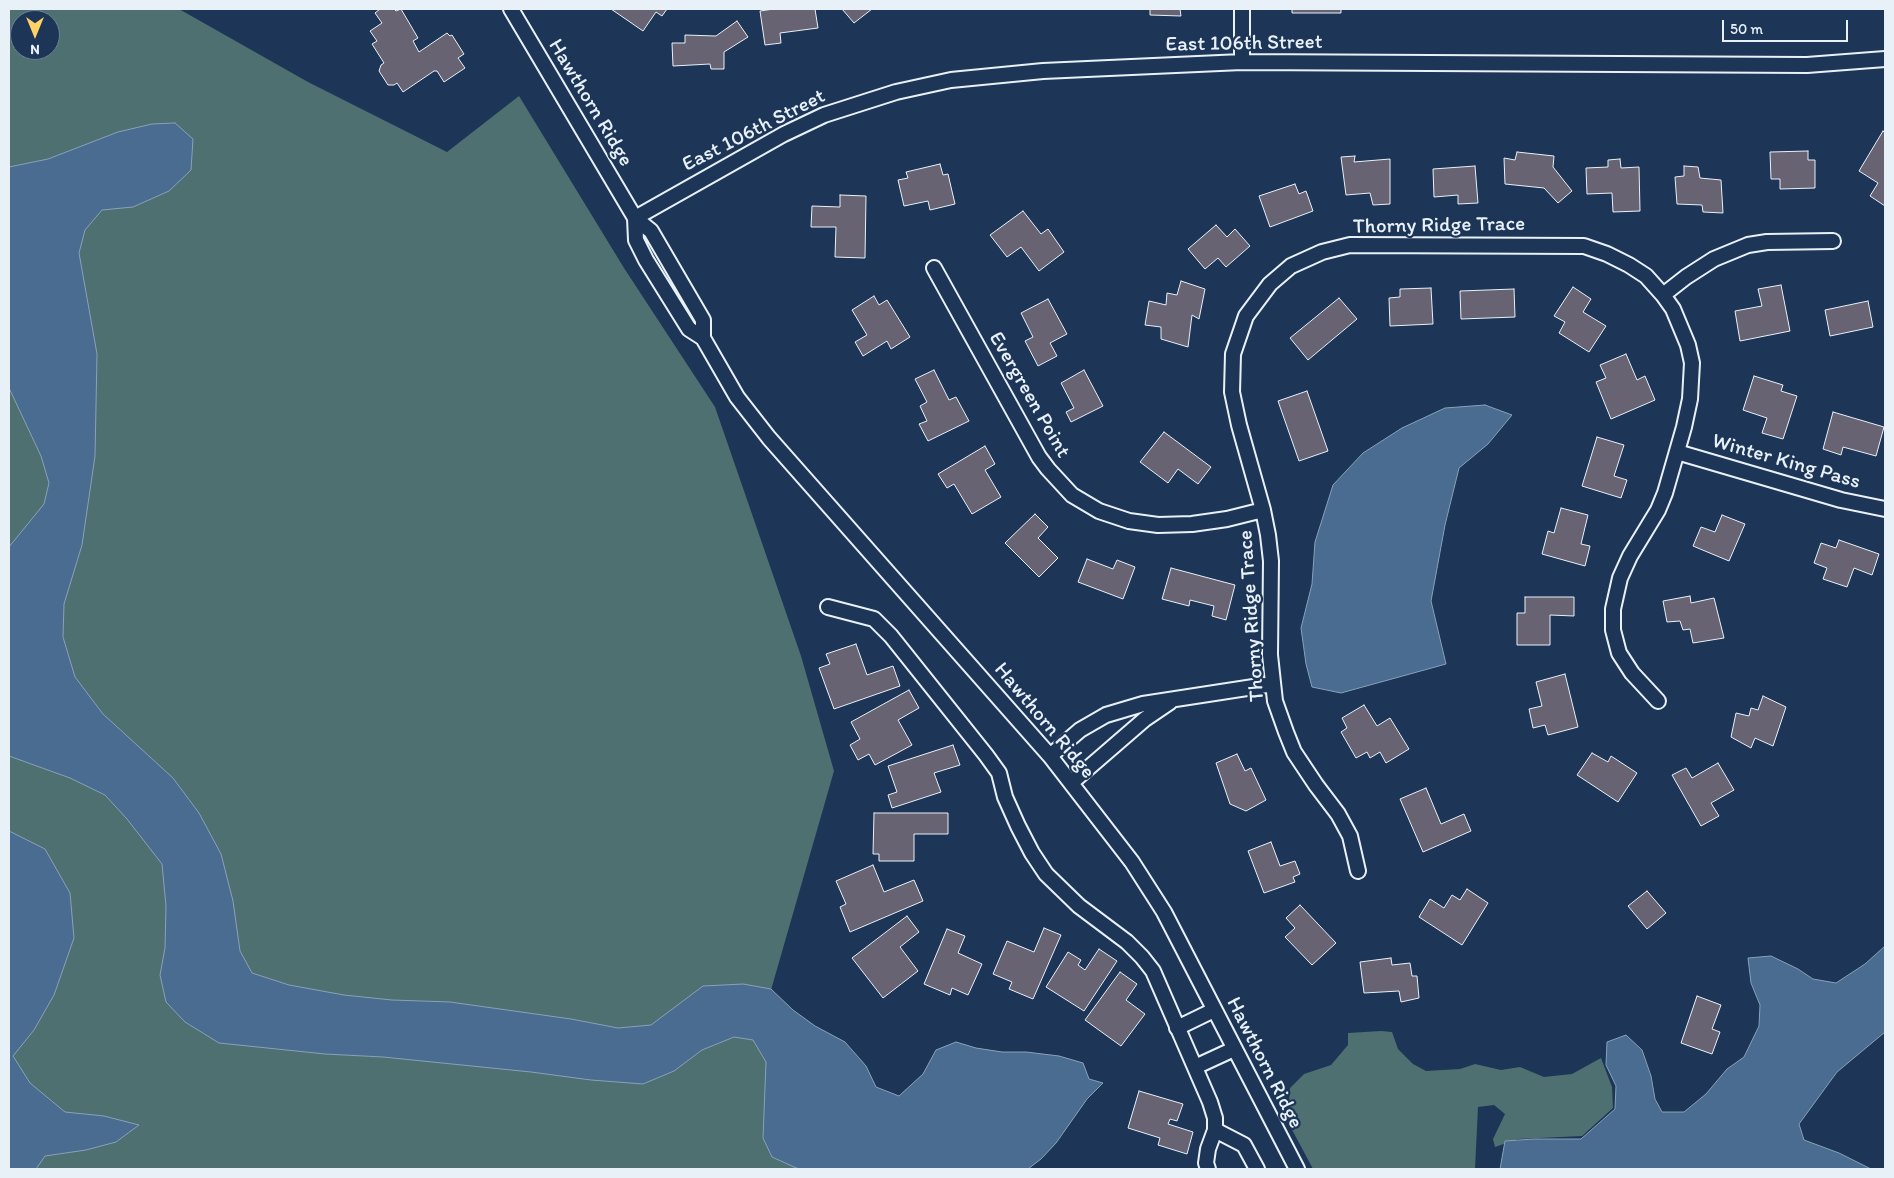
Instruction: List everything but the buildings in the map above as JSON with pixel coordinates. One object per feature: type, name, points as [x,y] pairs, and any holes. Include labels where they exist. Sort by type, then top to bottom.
[{"type":"street","name":"Hawthorn Ridge","points":[[511,9],[635,218],[651,231],[703,320],[703,338],[737,397],[769,438],[1050,756],[1132,862],[1164,912],[1297,1169]]},
{"type":"street","points":[[1242,9],[1242,62]]},
{"type":"street","name":"East 106th Street","points":[[635,218],[784,134],[824,115],[896,92],[951,80],[996,74],[1242,62],[1807,65],[1885,59]]},
{"type":"street","points":[[1663,295],[1714,259],[1748,245],[1767,242],[1833,241]]},
{"type":"street","name":"Thorny Ridge Trace","points":[[1358,871],[1350,836],[1338,814],[1316,786],[1294,752],[1275,701],[1270,655],[1271,560],[1263,510],[1239,425],[1232,392],[1233,354],[1246,316],[1270,284],[1291,266],[1322,252],[1350,245],[1584,246],[1630,265],[1646,276],[1663,295],[1673,309],[1681,326],[1692,363],[1690,399],[1677,452],[1658,510],[1630,556],[1620,578],[1613,609],[1613,630],[1619,653],[1632,673],[1658,701]]},
{"type":"street","name":"Evergreen Point","points":[[934,268],[1039,457],[1072,495],[1099,511],[1129,521],[1158,525],[1192,524],[1227,519],[1263,510]]},
{"type":"street","name":"Winter King Pass","points":[[1677,452],[1841,500],[1885,509]]},
{"type":"street","points":[[828,607],[874,619],[919,669],[999,773],[1005,797],[1032,853],[1041,867],[1080,906],[1127,942],[1153,971],[1215,1118],[1215,1130],[1208,1149],[1206,1163],[1208,1169]]},
{"type":"street","points":[[1050,756],[1080,730],[1106,714],[1143,704],[1273,684]]},
{"type":"street","points":[[1072,783],[1145,719],[1175,699]]},
{"type":"street","points":[[1177,1028],[1214,1010]]},
{"type":"street","points":[[1195,1067],[1234,1049]]},
{"type":"street","points":[[1215,1130],[1244,1145],[1257,1169]]},
{"type":"green space","points":[[9,9],[179,9],[308,82],[447,152],[519,96],[624,268],[715,407],[801,656],[834,771],[771,990],[793,1010],[815,1026],[845,1042],[866,1066],[876,1087],[899,1096],[923,1074],[936,1050],[956,1042],[976,1048],[1002,1052],[1026,1052],[1059,1056],[1083,1063],[1089,1079],[1103,1083],[1087,1099],[1056,1143],[1041,1159],[1028,1169],[9,1169]]},
{"type":"green space","points":[[1392,1032],[1398,1049],[1413,1064],[1426,1071],[1460,1069],[1475,1064],[1501,1070],[1520,1067],[1544,1077],[1572,1074],[1601,1058],[1612,1087],[1613,1108],[1582,1136],[1518,1139],[1495,1147],[1493,1139],[1505,1114],[1494,1105],[1478,1107],[1475,1169],[1313,1169],[1289,1124],[1290,1088],[1304,1074],[1331,1065],[1348,1045],[1348,1033]]},
{"type":"water","points":[[175,123],[193,139],[191,170],[169,191],[133,207],[102,210],[85,230],[79,253],[97,354],[95,456],[82,545],[64,604],[63,637],[75,677],[103,714],[173,778],[199,813],[221,854],[233,901],[240,951],[252,973],[289,985],[344,995],[392,1000],[450,1002],[571,1019],[618,1028],[651,1025],[703,986],[743,984],[771,989],[793,1010],[815,1026],[845,1042],[866,1066],[876,1087],[899,1096],[923,1074],[936,1050],[956,1042],[976,1048],[1002,1052],[1026,1052],[1059,1056],[1083,1063],[1089,1079],[1103,1083],[1087,1099],[1056,1143],[1041,1159],[1028,1169],[799,1169],[794,1167],[772,1157],[763,1138],[766,1062],[753,1040],[734,1037],[702,1050],[674,1071],[643,1084],[383,1057],[325,1054],[219,1043],[185,1022],[166,1002],[160,975],[165,948],[166,906],[162,864],[127,819],[105,795],[70,778],[9,756],[9,547],[44,504],[49,483],[41,456],[9,388],[9,167],[48,159],[118,132],[152,124]]},
{"type":"water","points":[[1485,405],[1512,415],[1488,444],[1459,468],[1445,525],[1431,601],[1446,664],[1341,693],[1312,687],[1306,664],[1301,628],[1312,584],[1315,542],[1333,485],[1363,453],[1402,428],[1445,408]]},
{"type":"water","points":[[9,831],[45,849],[70,893],[74,938],[54,995],[34,1030],[13,1056],[30,1083],[65,1112],[104,1116],[139,1125],[116,1142],[86,1150],[45,1156],[36,1169],[9,1169]]},
{"type":"water","points":[[1885,946],[1885,1032],[1837,1072],[1799,1124],[1804,1140],[1839,1153],[1871,1169],[1500,1169],[1505,1141],[1581,1139],[1615,1109],[1616,1086],[1606,1065],[1607,1042],[1626,1035],[1642,1050],[1651,1076],[1655,1099],[1662,1112],[1684,1112],[1706,1094],[1727,1069],[1744,1057],[1759,1026],[1760,1005],[1751,983],[1748,958],[1771,956],[1798,969],[1813,979],[1836,983],[1865,964]]}]
